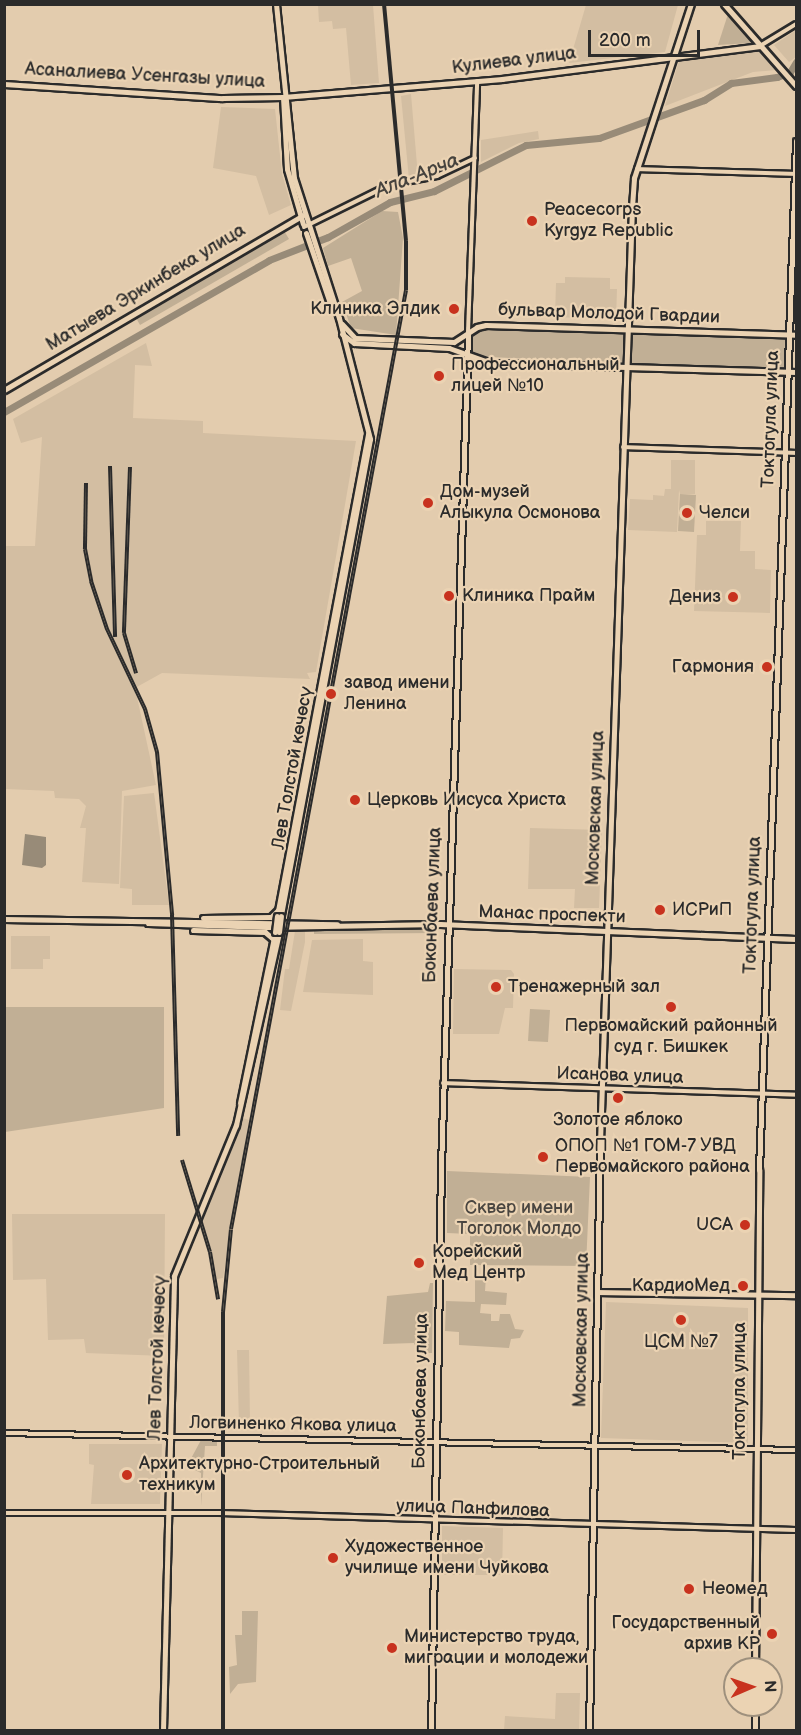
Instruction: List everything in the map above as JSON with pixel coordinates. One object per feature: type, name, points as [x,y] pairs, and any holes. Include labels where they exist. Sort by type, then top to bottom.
[{"type":"main road","name":"Лев Толстой көчөсү","points":[[276,4],[287,169],[342,333]]},
{"type":"main road","name":"Московская улица","points":[[589,1731],[602,1089],[632,207],[638,169],[691,4]]},
{"type":"main road","points":[[724,4],[760,46],[791,77],[796,86]]},
{"type":"main road","name":"Кулиева улица","points":[[392,89],[477,81],[760,46]]},
{"type":"main road","name":"Асаналиева Усенгазы улица","points":[[4,84],[223,98],[284,97],[392,89]]},
{"type":"main road","name":"Токтогула улица","points":[[755,1657],[756,1294],[796,141]]},
{"type":"main road","name":"Матыева Эркинбека улица","points":[[4,390],[302,215]]},
{"type":"main road","name":"Лев Толстой көчөсү","points":[[163,1731],[175,1271],[232,1137],[240,1108],[277,932],[369,447],[368,434],[346,354],[339,318],[314,251]]},
{"type":"main road","points":[[339,318],[353,341]]},
{"type":"main road","name":"бульвар Молодой Гвардии","points":[[353,341],[446,343],[486,325],[796,335]]},
{"type":"main road","points":[[342,333],[353,341],[438,346],[491,363],[796,372]]},
{"type":"main road","name":"Боконбаева улица","points":[[431,1731],[447,925],[468,333]]},
{"type":"main road","points":[[346,354],[353,341]]},
{"type":"main road","name":"Лев Толстой көчөсү","points":[[279,916],[355,485],[368,434]]},
{"type":"main road","points":[[178,923],[271,917],[279,909]]},
{"type":"main road","points":[[4,919],[178,923],[266,932],[273,939]]},
{"type":"main road","name":"Манас проспекти","points":[[178,923],[447,925],[796,939]]},
{"type":"main road","name":"Лев Толстой көчөсү","points":[[240,1108],[273,939],[277,932]]},
{"type":"main road","points":[[598,1292],[796,1295]]},
{"type":"street","points":[[760,46],[796,24]]},
{"type":"street","name":"Боконбаева улица","points":[[468,333],[477,81]]},
{"type":"street","points":[[306,226],[389,185],[437,176],[475,160]]},
{"type":"street","points":[[638,169],[796,174]]},
{"type":"street","points":[[623,447],[796,453]]},
{"type":"street","name":"Исанова улица","points":[[443,1083],[796,1095]]},
{"type":"street","name":"Логвиненко Якова улица","points":[[4,1433],[796,1450]]},
{"type":"street","name":"улица Панфилова","points":[[4,1513],[168,1513],[796,1530]]},
{"type":"shaded area","points":[[318,5],[373,5],[379,83],[351,85],[346,28],[333,29],[332,21],[319,22]]},
{"type":"shaded area","points":[[586,5],[678,5],[665,52],[569,63]]},
{"type":"shaded area","points":[[796,30],[796,57],[789,62],[774,45]]},
{"type":"shaded area","points":[[759,51],[777,70],[753,72],[665,106],[679,61]]},
{"type":"shaded area","points":[[411,94],[418,177],[409,179],[401,96]]},
{"type":"shaded area","points":[[221,107],[275,109],[282,174],[291,205],[269,215],[256,176],[213,168]]},
{"type":"shaded area","points":[[538,131],[539,139],[519,143],[481,162],[481,140]]},
{"type":"shaded area","points":[[565,277],[610,278],[610,289],[617,289],[616,319],[555,317],[556,283],[565,283]]},
{"type":"shaded area","points":[[146,343],[152,366],[135,365],[133,418],[203,421],[203,433],[356,441],[316,672],[307,673],[310,679],[162,673],[135,688],[156,785],[122,791],[119,884],[82,882],[86,828],[80,828],[86,806],[79,799],[55,798],[54,791],[5,789],[5,546],[35,546],[42,437],[21,443],[13,419]]},
{"type":"shaded area","points":[[671,460],[695,460],[695,494],[680,494],[679,490],[677,532],[628,530],[630,499],[653,500],[653,495],[664,496],[665,489],[671,489]]},
{"type":"shaded area","points":[[706,521],[741,521],[740,551],[755,551],[755,569],[771,570],[770,613],[694,611],[697,535],[706,535]]},
{"type":"shaded area","points":[[154,793],[169,905],[132,905],[132,889],[120,888],[124,796]]},
{"type":"shaded area","points":[[530,828],[602,830],[599,908],[574,908],[575,889],[528,889]]},
{"type":"shaded area","points":[[25,834],[46,837],[46,865],[42,868],[22,865]]},
{"type":"shaded area","points":[[295,931],[305,931],[305,942],[291,1011],[280,1010],[285,969],[289,969]]},
{"type":"shaded area","points":[[11,936],[50,936],[50,959],[43,959],[43,969],[11,969]]},
{"type":"shaded area","points":[[363,939],[363,961],[373,962],[373,995],[303,992],[312,940]]},
{"type":"shaded area","points":[[454,969],[511,970],[514,974],[513,1008],[505,1008],[499,1034],[453,1034]]},
{"type":"shaded area","points":[[243,1118],[249,1120],[223,1278],[217,1279],[202,1220]]},
{"type":"shaded area","points":[[12,1214],[165,1214],[164,1356],[86,1353],[84,1339],[48,1340],[46,1279],[13,1280]]},
{"type":"shaded area","points":[[606,1302],[748,1308],[748,1443],[601,1438]]},
{"type":"shaded area","points":[[237,1350],[249,1350],[250,1423],[239,1424]]},
{"type":"shaded area","name":"Архитектурно-Строительный техникум","points":[[89,1444],[162,1444],[160,1504],[91,1504],[94,1465],[89,1464]]},
{"type":"shaded area","points":[[442,1526],[503,1528],[502,1575],[442,1575]]},
{"type":"shaded area","points":[[556,1693],[580,1693],[579,1730],[504,1730],[505,1716],[555,1719]]},
{"type":"green space","points":[[728,14],[751,42],[751,43],[718,45]]},
{"type":"green space","points":[[382,211],[398,212],[403,238],[396,335],[351,328],[342,302],[362,291],[351,258],[328,266],[323,248]]},
{"type":"green space","points":[[283,229],[289,239],[140,325],[135,316]]},
{"type":"green space","points":[[484,329],[624,334],[623,364],[473,356],[472,335]]},
{"type":"green space","points":[[631,334],[785,339],[784,370],[630,365]]},
{"type":"green space","name":"Челси","points":[[680,494],[696,495],[694,532],[678,531]]},
{"type":"green space","points":[[437,927],[437,933],[314,934],[314,929]]},
{"type":"green space","points":[[5,1007],[164,1007],[164,1108],[5,1132]]},
{"type":"green space","points":[[530,1009],[550,1010],[548,1042],[528,1041]]},
{"type":"green space","name":"Сквер имени Тоголок Молдо","points":[[447,1171],[590,1177],[586,1266],[470,1265],[470,1234],[447,1233]]},
{"type":"green space","points":[[475,1276],[486,1276],[485,1291],[507,1293],[506,1305],[481,1304],[480,1313],[491,1314],[491,1321],[499,1321],[500,1314],[510,1314],[515,1329],[524,1330],[520,1338],[511,1339],[509,1348],[459,1345],[459,1332],[445,1331],[446,1301],[475,1302]]},
{"type":"green space","points":[[430,1283],[433,1283],[432,1353],[418,1353],[414,1343],[383,1344],[387,1296],[428,1292]]},
{"type":"green space","points":[[217,1439],[217,1446],[205,1446],[201,1506],[201,1473],[187,1466],[201,1440]]},
{"type":"green space","points":[[242,1611],[258,1611],[256,1682],[238,1684],[230,1694],[229,1667],[237,1665],[235,1635],[242,1635]]},
{"type":"waterway","name":"Ала-Арча","points":[[4,412],[269,260],[328,237],[390,202],[434,191],[526,145],[599,138],[704,100],[731,83],[777,77],[790,72],[796,62]]},
{"type":"railway","points":[[223,1730],[223,1312],[231,1229],[406,290],[406,241],[384,4]]},
{"type":"railway","points":[[110,466],[115,637]]},
{"type":"railway","points":[[130,467],[124,633],[136,673]]},
{"type":"railway","points":[[86,483],[85,549],[91,581],[107,629],[145,709],[157,752],[172,915],[178,1136]]},
{"type":"railway","points":[[182,1160],[210,1252],[218,1299]]},
{"type":"place","name":"Peacecorps Kyrgyz Republic","points":[[532,221]]},
{"type":"place","name":"Клиника Элдик","points":[[454,309]]},
{"type":"place","name":"Профессиональный лицей №10","points":[[439,376]]},
{"type":"place","name":"Дом-музей Алыкула Осмонова","points":[[428,503]]},
{"type":"place","name":"Челси","points":[[687,513]]},
{"type":"place","name":"Клиника Прайм","points":[[449,596]]},
{"type":"place","name":"Дениз","points":[[733,597]]},
{"type":"place","name":"Гармония","points":[[767,667]]},
{"type":"place","name":"завод имени Ленина","points":[[331,694]]},
{"type":"place","name":"Церковь Иисуса Христа","points":[[355,800]]},
{"type":"place","name":"ИСРиП","points":[[660,910]]},
{"type":"place","name":"Тренажерный зал","points":[[496,987]]},
{"type":"place","name":"Первомайский районный суд г. Бишкек","points":[[671,1007]]},
{"type":"place","name":"Золотое яблоко","points":[[618,1098]]},
{"type":"place","name":"ОПОП №1 ГОМ-7 УВД Первомайского района","points":[[543,1157]]},
{"type":"place","name":"UCA","points":[[745,1225]]},
{"type":"place","name":"Корейский Мед Центр","points":[[419,1263]]},
{"type":"place","name":"КардиоМед","points":[[743,1286]]},
{"type":"place","name":"ЦСМ №7","points":[[681,1320]]},
{"type":"place","name":"Архитектурно-Строительный техникум","points":[[127,1475]]},
{"type":"place","name":"Художественное училище имени Чуйкова","points":[[333,1558]]},
{"type":"place","name":"Неомед","points":[[689,1589]]},
{"type":"place","name":"Государственный архив КР","points":[[772,1634]]},
{"type":"place","name":"Министерство труда, миграции и молодежи","points":[[392,1648]]}]
